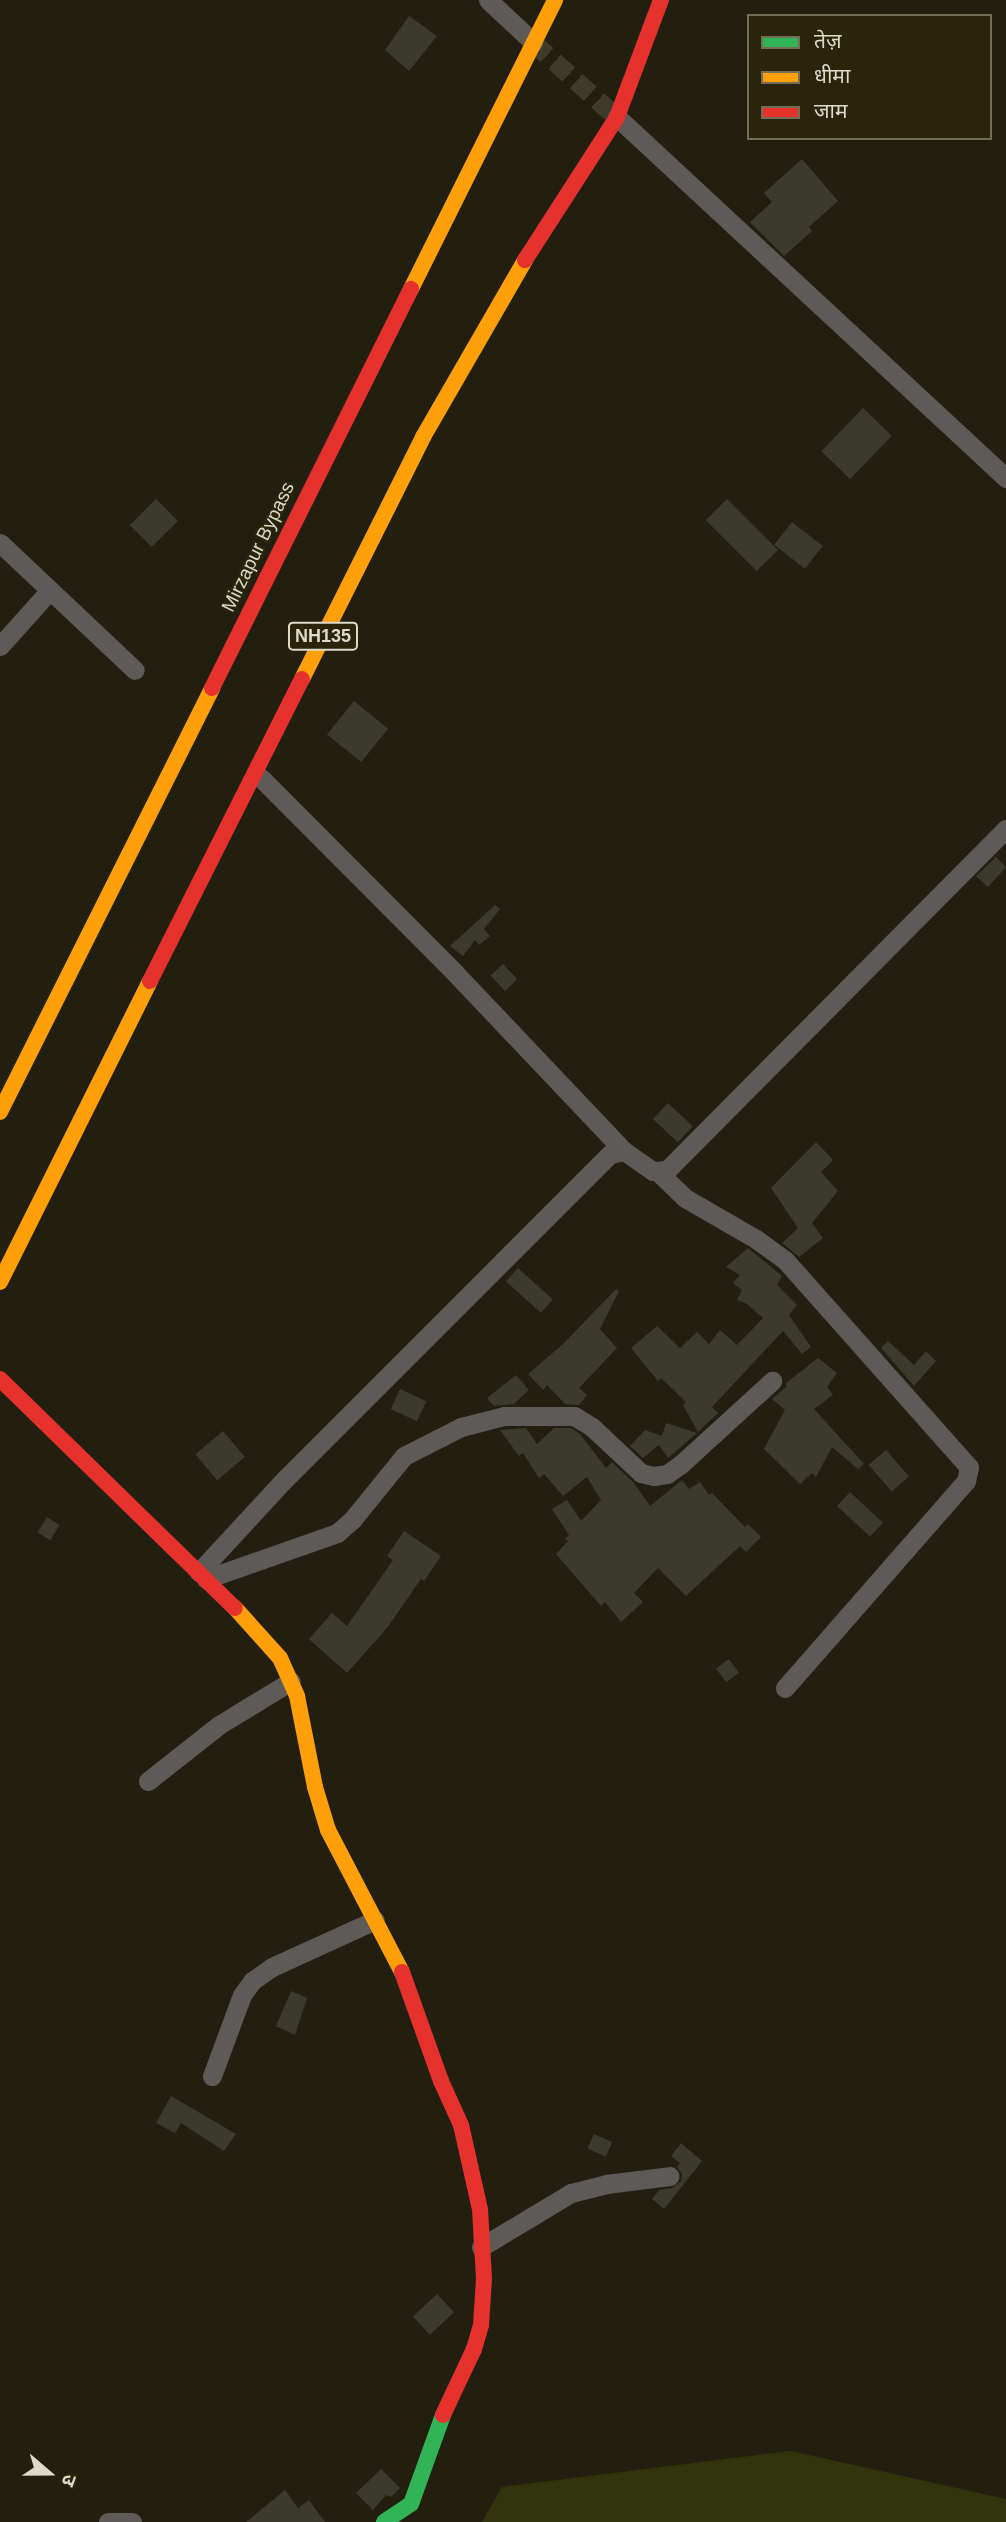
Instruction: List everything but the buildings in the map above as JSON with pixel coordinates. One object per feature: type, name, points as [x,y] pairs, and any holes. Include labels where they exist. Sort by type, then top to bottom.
[{"type":"main road","name":"Mirzapur Bypass","points":[[0,1112],[555,0]]},
{"type":"main road","name":"NH135","points":[[0,1282],[423,438],[497,304],[617,117],[661,0]]},
{"type":"main road","points":[[0,1379],[270,1643],[291,1681],[328,1830],[401,1972],[441,2081],[461,2125],[480,2209],[484,2305],[474,2348],[434,2435],[424,2474],[411,2504],[384,2522]]},
{"type":"street","points":[[488,0],[533,42]]},
{"type":"street","points":[[617,117],[1006,478]]},
{"type":"street","points":[[0,543],[135,670]]},
{"type":"street","points":[[0,646],[50,590]]},
{"type":"street","points":[[261,778],[466,983],[624,1151],[658,1172],[685,1198],[756,1239],[785,1260],[969,1467],[966,1481],[785,1688]]},
{"type":"street","points":[[658,1172],[667,1170],[1006,829]]},
{"type":"street","points":[[202,1576],[294,1470],[610,1154],[624,1151]]},
{"type":"street","points":[[202,1576],[337,1533],[352,1520],[404,1456],[461,1427],[504,1416],[574,1416],[602,1435],[641,1474],[654,1476],[667,1474],[680,1465],[772,1381]]},
{"type":"street","points":[[148,1781],[219,1725],[291,1681]]},
{"type":"street","points":[[212,2076],[242,1995],[252,1981],[272,1967],[375,1920]]},
{"type":"street","points":[[481,2247],[572,2193],[598,2186],[670,2176]]},
{"type":"street","points":[[108,2522],[132,2522]]},
{"type":"green space","points":[[791,2451],[1006,2499],[1006,2522],[482,2522],[502,2487]]},
{"type":"tunnel","points":[[533,42],[617,117]]},
{"type":"traffic: fast","points":[[384,2522],[411,2504],[443,2415]]},
{"type":"traffic: slow","points":[[411,289],[555,0]]},
{"type":"traffic: slow","points":[[302,679],[423,437],[525,260]]},
{"type":"traffic: slow","points":[[0,1112],[212,688]]},
{"type":"traffic: slow","points":[[0,1282],[150,981]]},
{"type":"traffic: slow","points":[[235,1608],[280,1658],[297,1696],[315,1787],[328,1830],[402,1972]]},
{"type":"traffic: jam","points":[[525,260],[617,117],[661,0]]},
{"type":"traffic: jam","points":[[212,688],[411,289]]},
{"type":"traffic: jam","points":[[150,981],[302,679]]},
{"type":"traffic: jam","points":[[0,1379],[235,1608]]},
{"type":"traffic: jam","points":[[402,1972],[441,2081],[461,2125],[480,2209],[484,2279],[481,2325],[474,2349],[443,2415]]}]
